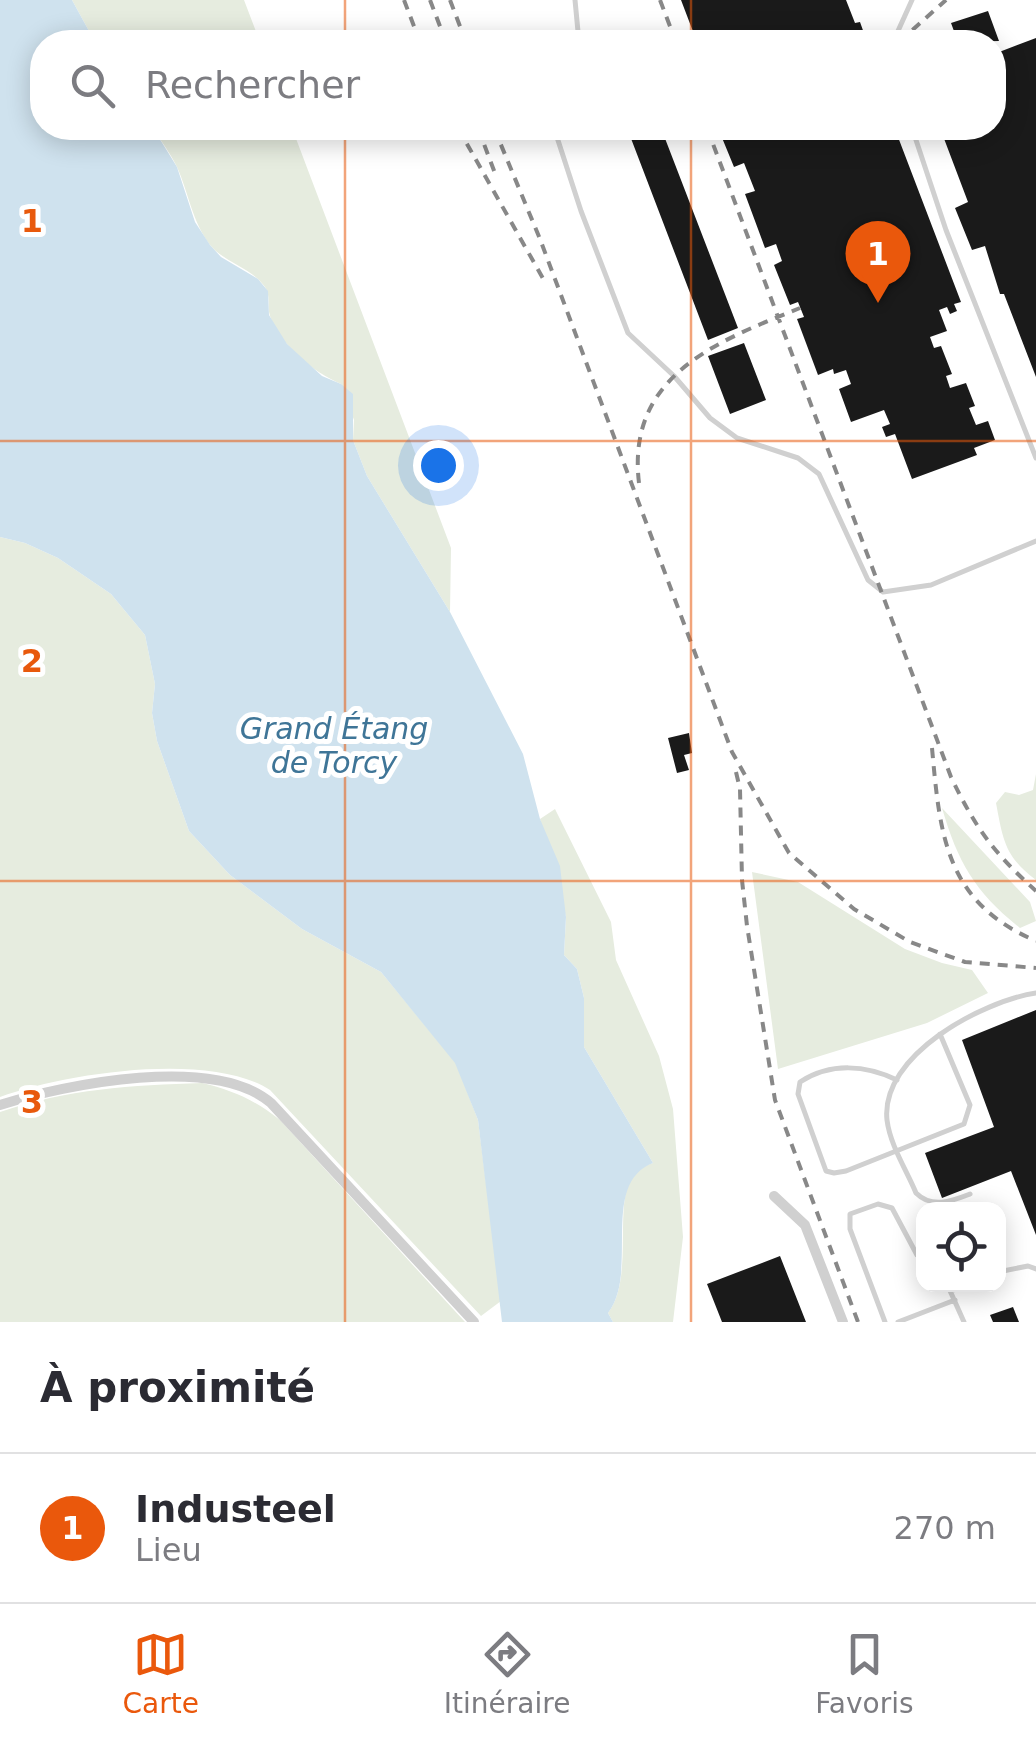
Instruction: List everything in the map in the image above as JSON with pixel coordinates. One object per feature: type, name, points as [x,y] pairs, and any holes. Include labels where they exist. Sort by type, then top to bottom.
[{"type":"street","points":[[0,1105],[40,1093],[104,1082],[186,1077],[242,1084],[271,1103],[474,1322]]},
{"type":"street","points":[[774,1196],[805,1225],[843,1322]]},
{"type":"lane","points":[[576,0],[579,30]]},
{"type":"lane","points":[[898,30],[912,0]]},
{"type":"lane","points":[[558,140],[628,333],[737,438],[798,458],[819,474],[868,580],[882,592],[912,590],[1036,541]]},
{"type":"lane","points":[[916,140],[946,230],[1036,458]]},
{"type":"lane","points":[[970,1194],[942,1202],[921,1198],[898,1151],[887,1119],[888,1106],[898,1080],[940,1034],[986,1009],[1036,994]]},
{"type":"lane","points":[[898,1080],[878,1071],[849,1066],[800,1082],[798,1094],[826,1170],[846,1171],[964,1124],[969,1116],[966,1092],[940,1034]]},
{"type":"lane","points":[[885,1322],[850,1229],[850,1214],[878,1204],[892,1208],[916,1253]]},
{"type":"lane","points":[[1006,1270],[1036,1270]]},
{"type":"lane","points":[[951,1292],[964,1322]]},
{"type":"lane","points":[[898,1322],[955,1300]]},
{"type":"shaded area","points":[[72,0],[244,0],[255,30],[88,30]]},
{"type":"shaded area","points":[[160,140],[297,140],[451,548],[450,612],[367,476],[353,440],[354,420],[341,384],[320,373],[290,348],[270,316],[265,287],[210,245],[177,167]]},
{"type":"shaded area","points":[[0,537],[58,558],[111,594],[145,635],[155,684],[152,713],[157,741],[189,831],[230,875],[302,929],[381,972],[456,1063],[478,1120],[501,1301],[481,1316],[270,1090],[244,1078],[212,1071],[137,1070],[61,1080],[0,1097]]},
{"type":"shaded area","points":[[1036,774],[1036,880],[1007,847],[996,803],[1005,792],[1019,795],[1033,790]]},
{"type":"shaded area","points":[[942,808],[1030,902],[1036,921],[1020,928],[980,889],[962,861]]},
{"type":"shaded area","points":[[555,809],[611,922],[616,960],[659,1056],[673,1109],[683,1237],[673,1322],[613,1322],[608,1313],[621,1278],[625,1196],[638,1169],[653,1163],[584,1047],[584,998],[577,969],[564,955],[566,917],[540,819]]},
{"type":"shaded area","points":[[752,872],[798,882],[905,949],[972,970],[988,993],[927,1023],[778,1069]]},
{"type":"shaded area","points":[[202,1083],[243,1097],[280,1120],[465,1322],[0,1322],[0,1112],[100,1090]]},
{"type":"water","name":"Grand Étang de Torcy","points":[[0,0],[72,0],[88,30],[30,30],[30,140],[160,140],[177,167],[195,222],[210,245],[221,257],[258,279],[268,291],[269,315],[287,344],[322,376],[353,394],[353,440],[367,476],[450,612],[523,754],[540,819],[560,866],[566,917],[564,955],[577,969],[584,998],[584,1047],[653,1163],[637,1174],[628,1189],[623,1209],[621,1275],[608,1313],[613,1322],[502,1322],[478,1120],[455,1063],[381,972],[302,929],[230,875],[189,831],[157,741],[152,713],[155,684],[145,635],[111,594],[58,558],[0,537]]},
{"type":"building","points":[[681,0],[846,0],[855,23],[860,22],[863,30],[692,30]]},
{"type":"building","points":[[988,11],[995,30],[954,30],[951,23]]},
{"type":"building","points":[[1036,38],[1036,377],[1004,294],[1000,294],[985,246],[972,250],[955,208],[968,202],[945,140],[1006,140],[1006,49]]},
{"type":"building","points":[[632,140],[666,140],[738,328],[708,340]]},
{"type":"building","points":[[723,140],[899,140],[961,302],[954,304],[957,311],[950,314],[947,307],[939,310],[947,331],[930,337],[934,348],[941,346],[952,374],[946,376],[950,388],[966,383],[975,406],[969,408],[976,425],[988,421],[995,440],[974,448],[977,455],[912,479],[895,434],[886,437],[882,427],[890,424],[884,410],[851,422],[839,389],[851,384],[846,370],[834,374],[833,369],[818,375],[797,319],[804,317],[798,302],[790,305],[774,265],[782,261],[776,244],[765,248],[745,194],[755,191],[744,163],[734,167]]},
{"type":"building","points":[[744,343],[766,400],[730,414],[708,356]]},
{"type":"building","points":[[689,733],[692,753],[684,755],[689,770],[677,773],[668,738]]},
{"type":"building","points":[[1036,1010],[1036,1235],[1011,1171],[942,1198],[925,1153],[994,1127],[962,1040]]},
{"type":"building","points":[[780,1256],[806,1322],[722,1322],[707,1284]]},
{"type":"building","points":[[1013,1307],[1019,1322],[993,1322],[990,1315]]},
{"type":"railway","points":[[404,0],[415,30]]},
{"type":"railway","points":[[430,0],[441,30]]},
{"type":"railway","points":[[450,0],[461,30]]},
{"type":"railway","points":[[660,0],[671,30]]},
{"type":"railway","points":[[912,30],[946,0]]},
{"type":"railway","points":[[465,140],[545,282]]},
{"type":"railway","points":[[482,140],[496,176]]},
{"type":"railway","points":[[499,140],[540,239],[732,752],[789,853],[854,909],[910,942],[965,962],[1036,968]]},
{"type":"railway","points":[[712,140],[951,777],[987,839],[1036,891]]},
{"type":"railway","points":[[639,483],[639,446],[647,415],[663,389],[684,367],[710,349],[800,308]]},
{"type":"railway","points":[[932,748],[944,837],[965,886],[982,907],[1036,941]]},
{"type":"railway","points":[[736,772],[747,926],[775,1100],[858,1322]]},
{"type":"place","name":"Industeel","points":[[878,303]]}]
